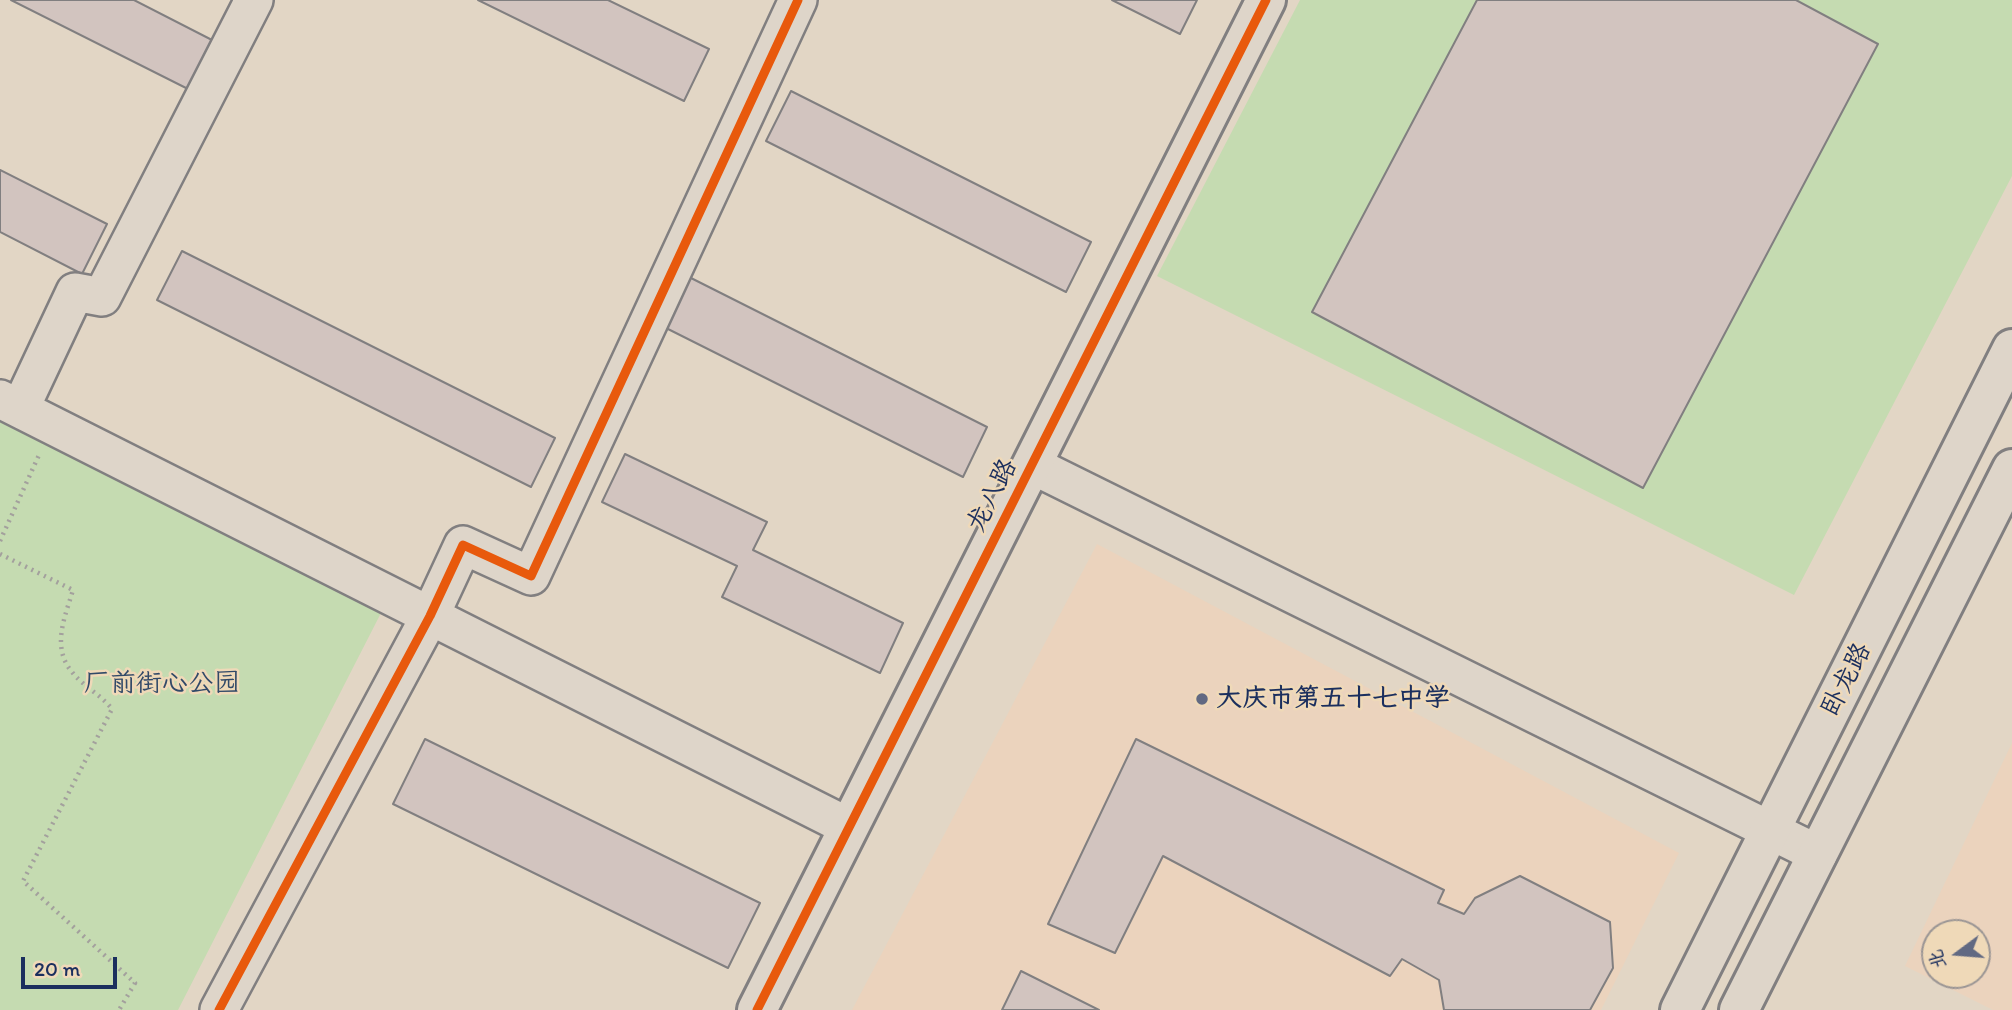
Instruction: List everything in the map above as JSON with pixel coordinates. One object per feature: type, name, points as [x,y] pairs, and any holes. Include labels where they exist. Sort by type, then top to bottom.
[{"type":"main road","name":"龙八路","points":[[757,1010],[1266,0]]},
{"type":"main road","name":"卧龙路","points":[[1680,1010],[2012,349]]},
{"type":"main road","name":"卧龙路","points":[[1739,1010],[2012,469]]},
{"type":"street","points":[[254,0],[102,297],[75,292],[24,411],[849,827]]},
{"type":"street","points":[[219,1010],[430,616],[463,545],[531,576],[798,0]]},
{"type":"street","points":[[1032,465],[1818,854]]},
{"type":"path","points":[[0,541],[24,411]]},
{"type":"path","points":[[0,554],[72,590],[58,640],[71,672],[98,692],[112,709],[23,881],[135,983],[119,1010]]},
{"type":"shaded area","name":"大庆市第五十七中学","points":[[1097,544],[1679,853],[1601,1010],[852,1010]]},
{"type":"shaded area","points":[[2012,743],[2012,1010],[1993,1010],[1951,989],[1991,989],[1991,919],[1928,919]]},
{"type":"shaded area","points":[[1921,933],[1921,974],[1905,966]]},
{"type":"green space","points":[[1300,0],[2012,0],[2012,176],[1794,595],[1157,276]]},
{"type":"green space","name":"厂前街心公园","points":[[0,420],[382,611],[178,1010],[0,1010]]},
{"type":"building","points":[[11,0],[134,0],[212,40],[188,89]]},
{"type":"building","points":[[478,0],[608,0],[709,49],[684,101]]},
{"type":"building","points":[[1112,0],[1197,0],[1180,34]]},
{"type":"building","points":[[1477,0],[1796,0],[1878,44],[1643,488],[1312,312]]},
{"type":"building","points":[[791,91],[1091,242],[1066,292],[766,141]]},
{"type":"building","points":[[0,170],[107,224],[82,274],[0,232]]},
{"type":"building","points":[[182,251],[555,438],[531,487],[157,300]]},
{"type":"building","points":[[687,276],[987,427],[963,477],[662,326]]},
{"type":"building","points":[[625,454],[767,522],[753,550],[903,623],[880,673],[722,597],[737,566],[602,502]]},
{"type":"building","points":[[425,739],[760,903],[728,968],[393,804]]},
{"type":"building","points":[[1136,739],[1444,890],[1438,903],[1464,914],[1475,898],[1520,876],[1610,922],[1613,968],[1590,1010],[1444,1010],[1439,980],[1402,959],[1390,976],[1163,856],[1115,953],[1048,924]]},
{"type":"building","points":[[1021,971],[1099,1010],[1002,1010]]},
{"type":"cycle path","points":[[219,1010],[430,616],[463,545],[531,576],[798,0]]},
{"type":"cycle path","points":[[757,1010],[1266,0]]},
{"type":"place","name":"大庆市第五十七中学","points":[[1202,699]]}]
